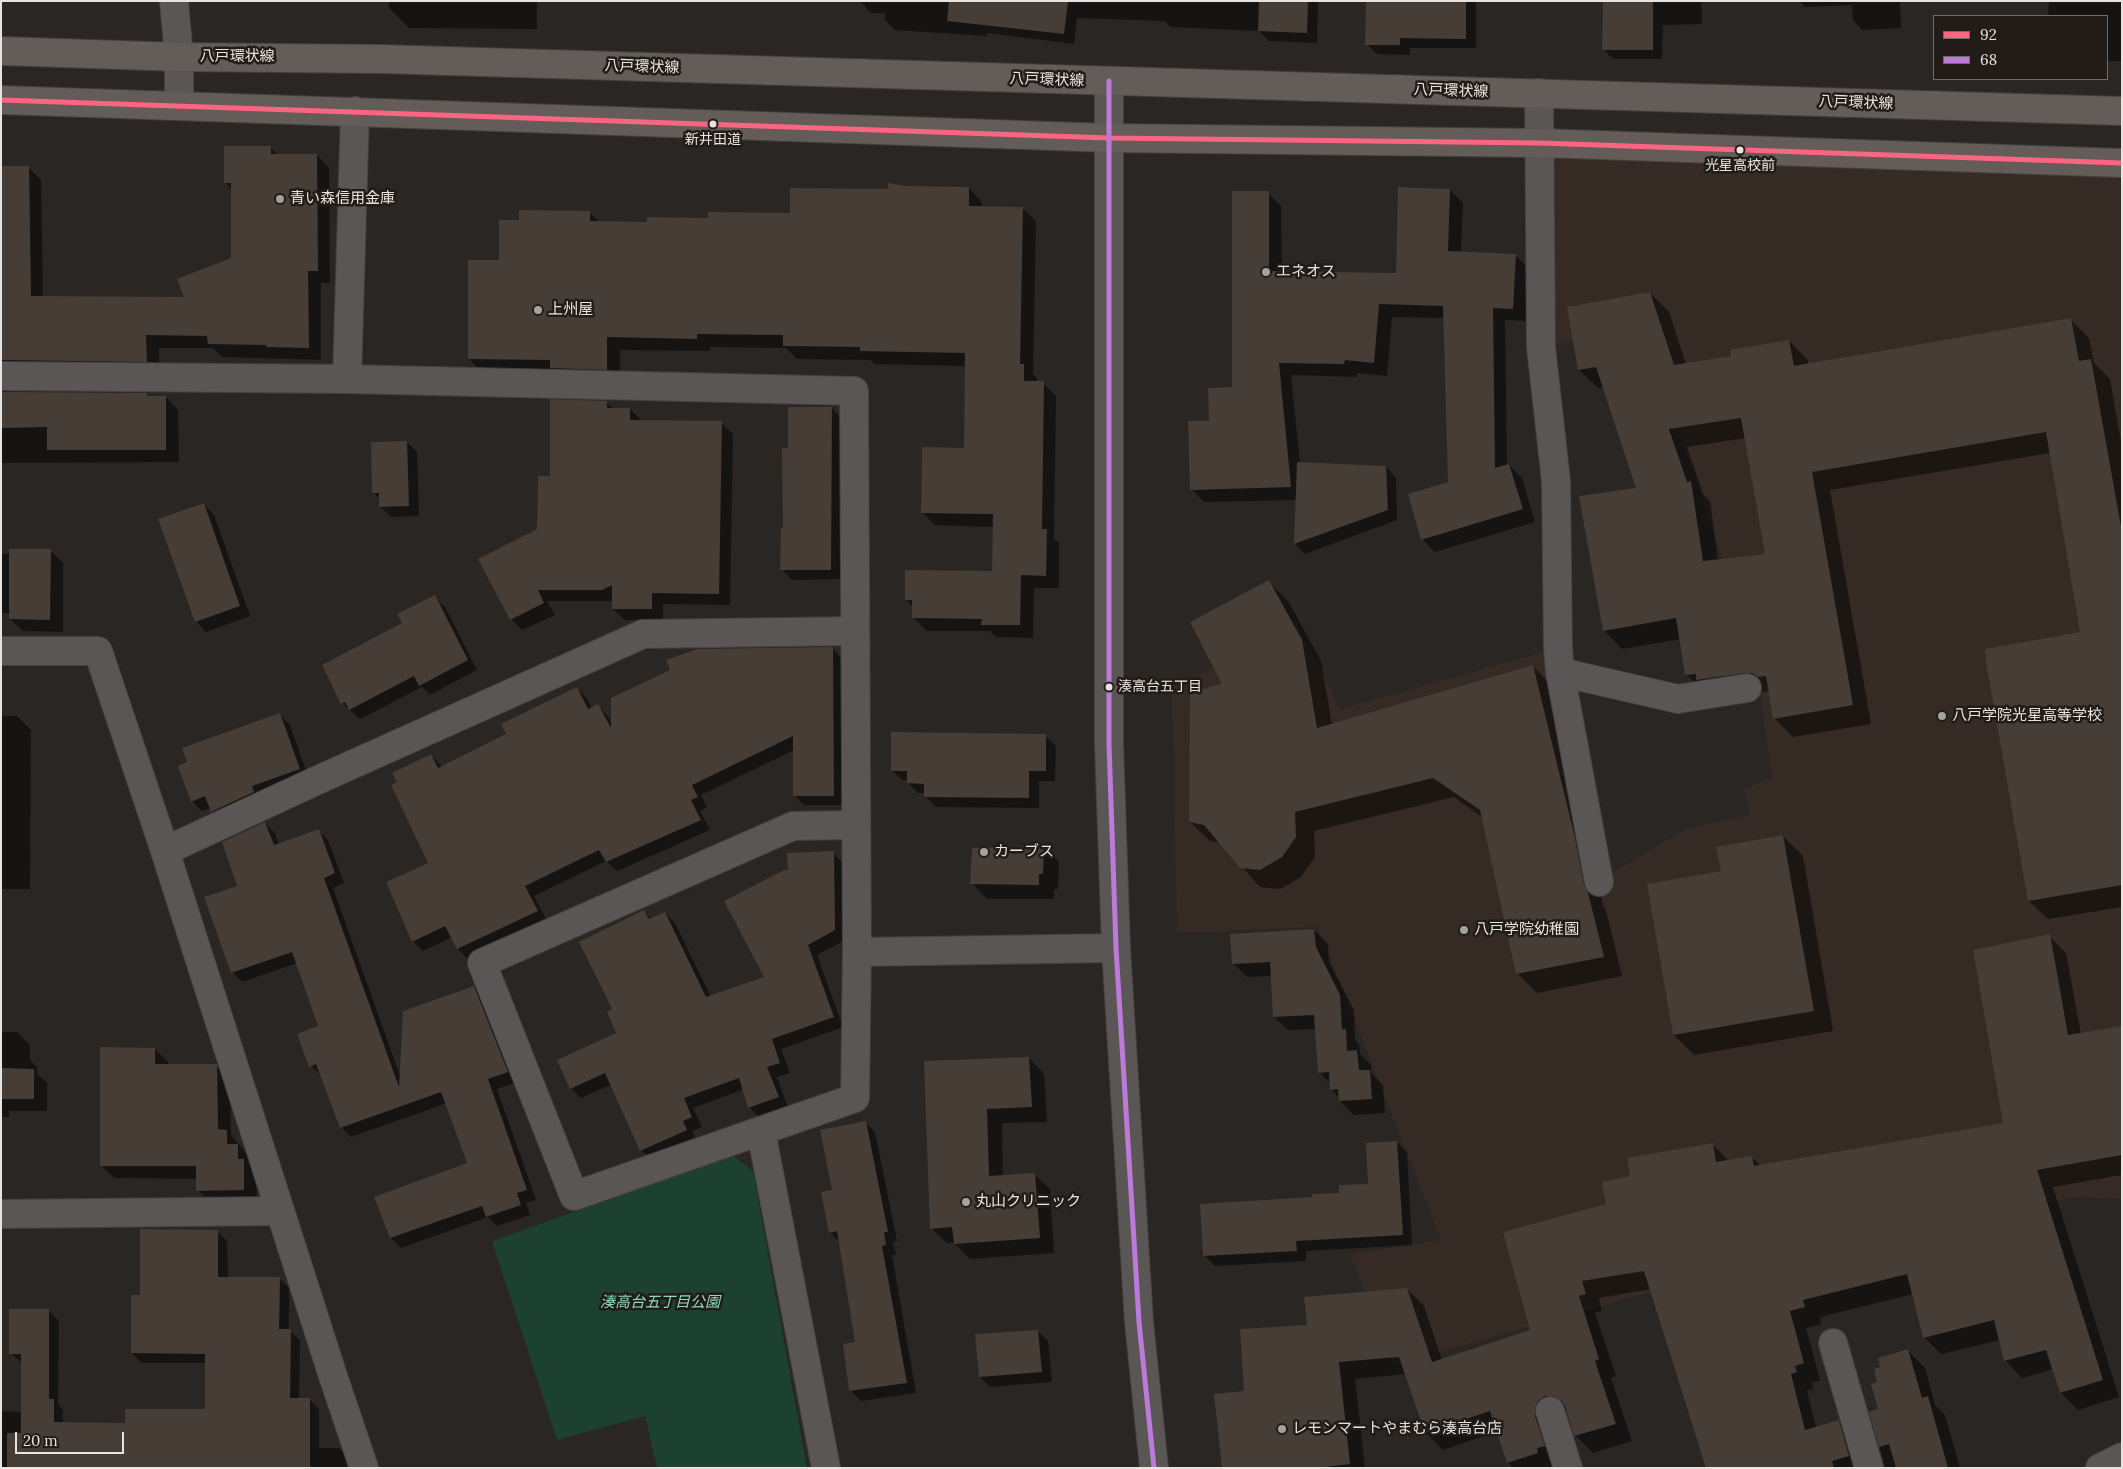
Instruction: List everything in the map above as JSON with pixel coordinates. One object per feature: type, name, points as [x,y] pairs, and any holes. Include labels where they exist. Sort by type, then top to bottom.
[{"type":"main road","name":"八戸環状線","points":[[1,50],[179,57],[381,58],[1109,82],[2122,111]]},
{"type":"main road","points":[[1,100],[1110,138],[1540,143],[2122,163]]},
{"type":"street","points":[[174,1],[179,57],[179,106]]},
{"type":"street","points":[[1109,82],[1109,744],[1116,948],[1139,1322],[1154,1468]]},
{"type":"street","points":[[1539,93],[1540,347],[1556,481],[1558,648],[1560,672],[1599,882]]},
{"type":"street","points":[[347,379],[356,111]]},
{"type":"street","points":[[1,376],[347,379],[854,391],[857,952],[855,1098],[574,1196],[482,963],[793,826],[856,824]]},
{"type":"street","points":[[166,851],[320,779],[643,634],[854,631]]},
{"type":"street","points":[[1,651],[98,651],[166,851],[364,1468]]},
{"type":"street","points":[[1560,672],[1678,699],[1747,688]]},
{"type":"street","points":[[857,952],[1116,948]]},
{"type":"street","points":[[761,1131],[826,1468]]},
{"type":"street","points":[[1,1214],[280,1211]]},
{"type":"street","points":[[1833,1343],[1869,1468]]},
{"type":"street","points":[[1550,1411],[1568,1468]]},
{"type":"street","points":[[2100,1468],[2122,1458]]},
{"type":"shaded area","name":"八戸学院光星高等学校","points":[[1540,143],[2122,163],[2122,1199],[2080,1197],[1869,1230],[1394,1365],[1350,1254],[1441,1240],[1318,927],[1177,933],[1172,688],[1297,625],[1340,709],[1558,648],[1599,881],[1687,828],[1750,815],[1744,789],[1772,778],[1754,653],[1645,329],[1541,347]]},
{"type":"green space","name":"湊高台五丁目公園","points":[[733,1156],[753,1171],[807,1468],[657,1468],[645,1416],[557,1440],[492,1241]]},
{"type":"building","points":[[949,1],[1068,1],[1064,34],[947,21]]},
{"type":"building","points":[[1259,1],[1308,1],[1307,33],[1258,31]]},
{"type":"building","points":[[1366,1],[1466,1],[1466,39],[1400,38],[1400,45],[1365,45]]},
{"type":"building","points":[[1603,1],[1653,1],[1653,50],[1602,50]]},
{"type":"building","points":[[224,146],[271,146],[271,154],[317,154],[318,271],[308,271],[309,348],[208,344],[207,336],[146,335],[147,362],[1,360],[1,166],[29,166],[31,296],[184,297],[177,279],[231,258],[231,183],[224,183]]},
{"type":"building","points":[[888,183],[905,186],[969,187],[969,206],[1023,207],[1020,364],[1024,364],[1024,381],[1044,381],[1042,529],[1047,529],[1046,576],[1021,575],[1020,625],[981,625],[982,619],[912,618],[912,600],[905,600],[905,570],[992,571],[993,514],[921,513],[922,447],[964,448],[965,353],[860,351],[860,347],[783,346],[783,335],[697,334],[697,339],[607,337],[607,370],[550,368],[550,360],[468,359],[468,260],[499,260],[499,220],[519,220],[519,210],[590,211],[590,221],[647,222],[647,217],[708,218],[708,212],[790,213],[790,188],[888,189]]},
{"type":"building","points":[[1398,187],[1450,189],[1448,251],[1516,254],[1513,309],[1493,308],[1495,468],[1509,464],[1523,509],[1421,540],[1408,494],[1448,482],[1443,306],[1379,304],[1374,363],[1345,360],[1344,364],[1279,363],[1291,487],[1190,490],[1188,421],[1209,421],[1208,388],[1232,387],[1232,191],[1269,191],[1269,271],[1396,273]]},
{"type":"building","points":[[1650,292],[1674,365],[1731,356],[1730,350],[1789,340],[1794,366],[2071,318],[2079,361],[2091,359],[2122,532],[2122,885],[2028,901],[1986,662],[1985,649],[2080,632],[2046,432],[1812,472],[1853,705],[1773,719],[1766,676],[1758,677],[1752,673],[1745,673],[1696,680],[1696,674],[1685,675],[1676,618],[1603,631],[1579,496],[1636,488],[1596,367],[1578,370],[1567,307]],"holes":[[[1741,418],[1765,554],[1703,561],[1691,481],[1687,482],[1669,429]]]},
{"type":"building","points":[[1,392],[147,393],[147,396],[166,396],[166,450],[47,450],[47,427],[1,428]]},
{"type":"building","points":[[550,399],[607,401],[607,408],[630,408],[630,420],[722,421],[719,594],[652,593],[652,609],[612,609],[612,585],[602,590],[538,590],[544,603],[510,620],[478,559],[537,529],[538,476],[550,476]]},
{"type":"building","points":[[788,407],[832,407],[831,570],[780,570],[781,528],[783,528],[782,448],[788,448]]},
{"type":"building","points":[[407,441],[409,506],[379,507],[379,493],[372,493],[371,442]]},
{"type":"building","points":[[1297,462],[1386,466],[1388,510],[1294,544]]},
{"type":"building","points":[[204,503],[240,606],[195,622],[158,519]]},
{"type":"building","points":[[9,549],[51,549],[50,620],[9,619]]},
{"type":"building","name":"八戸学院幼稚園","points":[[1269,580],[1302,640],[1317,728],[1533,665],[1575,838],[1584,885],[1588,893],[1604,957],[1516,974],[1480,810],[1433,778],[1295,812],[1296,837],[1282,857],[1260,870],[1240,868],[1204,825],[1189,822],[1190,692],[1222,684],[1190,622]]},
{"type":"building","points":[[435,595],[468,660],[419,686],[414,676],[349,710],[345,702],[341,704],[322,665],[402,623],[397,614]]},
{"type":"building","points":[[833,647],[834,796],[793,796],[793,736],[692,785],[698,797],[691,800],[701,820],[606,862],[599,850],[525,886],[538,911],[457,949],[445,926],[412,942],[386,882],[428,863],[391,785],[397,782],[392,773],[431,754],[438,768],[506,734],[501,724],[577,687],[588,709],[598,704],[611,728],[611,698],[670,670],[666,660],[698,649]]},
{"type":"building","points":[[280,713],[300,769],[252,786],[254,792],[211,812],[205,796],[191,802],[178,766],[187,762],[182,748]]},
{"type":"building","points":[[891,732],[1046,734],[1046,771],[1029,771],[1029,798],[924,797],[924,784],[907,783],[907,771],[891,771]]},
{"type":"building","points":[[265,822],[274,845],[319,829],[335,873],[324,878],[399,1087],[403,1011],[474,986],[508,1072],[488,1079],[527,1190],[517,1193],[521,1205],[486,1217],[482,1206],[390,1238],[374,1197],[467,1163],[441,1092],[340,1128],[316,1064],[309,1067],[297,1034],[318,1026],[292,952],[231,973],[204,897],[237,886],[222,842]]},
{"type":"building","points":[[1783,835],[1814,1011],[1673,1035],[1647,884],[1721,871],[1716,847]]},
{"type":"building","points":[[1044,846],[1043,874],[1039,874],[1039,885],[970,884],[972,848]]},
{"type":"building","points":[[834,851],[835,930],[808,945],[834,1017],[772,1039],[780,1063],[767,1067],[779,1097],[748,1108],[739,1078],[684,1098],[692,1117],[683,1121],[687,1130],[640,1151],[605,1073],[570,1089],[557,1060],[616,1033],[607,1012],[612,1009],[579,942],[644,910],[649,919],[665,912],[706,997],[764,977],[724,901],[784,870],[788,870],[787,853]]},
{"type":"building","points":[[1314,929],[1316,947],[1340,995],[1342,1029],[1346,1029],[1347,1051],[1357,1050],[1359,1070],[1370,1070],[1372,1099],[1339,1101],[1338,1089],[1330,1090],[1329,1072],[1318,1073],[1314,1015],[1273,1017],[1270,962],[1232,964],[1230,934]]},
{"type":"building","points":[[2050,934],[2068,1035],[2122,1026],[2122,1155],[2037,1170],[2103,1380],[2060,1393],[2046,1350],[2004,1361],[1994,1320],[1923,1338],[1907,1274],[1803,1300],[1805,1307],[1790,1311],[1804,1363],[1795,1366],[1797,1372],[1791,1374],[1805,1430],[1839,1420],[1849,1456],[1832,1461],[1834,1468],[1706,1468],[1644,1271],[1582,1281],[1586,1294],[1579,1296],[1599,1359],[1595,1361],[1616,1424],[1574,1436],[1565,1406],[1561,1400],[1553,1396],[1545,1396],[1538,1401],[1535,1408],[1535,1416],[1545,1446],[1537,1448],[1538,1453],[1507,1463],[1490,1411],[1425,1433],[1399,1357],[1339,1362],[1350,1464],[1317,1468],[1222,1468],[1214,1394],[1244,1391],[1240,1329],[1307,1325],[1304,1297],[1407,1288],[1432,1362],[1530,1330],[1503,1232],[1606,1204],[1602,1182],[1630,1176],[1627,1158],[1713,1143],[1716,1162],[1752,1156],[1754,1166],[2003,1123],[1973,950]]},
{"type":"building","points":[[100,1047],[155,1048],[155,1064],[217,1064],[218,1129],[227,1130],[227,1144],[238,1144],[238,1159],[244,1159],[244,1190],[196,1191],[196,1166],[100,1166]]},
{"type":"building","points":[[1029,1057],[1032,1107],[987,1109],[989,1176],[1035,1173],[1040,1238],[954,1244],[952,1227],[930,1229],[924,1061]]},
{"type":"building","points":[[1,1068],[34,1069],[34,1099],[1,1099]]},
{"type":"building","points":[[866,1121],[888,1232],[884,1232],[886,1245],[882,1246],[907,1383],[849,1391],[843,1344],[855,1342],[837,1231],[829,1233],[821,1192],[832,1190],[820,1130]]},
{"type":"building","points":[[1397,1141],[1403,1235],[1296,1241],[1297,1251],[1203,1256],[1200,1204],[1312,1197],[1312,1194],[1339,1193],[1339,1185],[1368,1184],[1366,1143]]},
{"type":"building","points":[[140,1229],[218,1230],[218,1277],[280,1277],[279,1329],[291,1329],[290,1398],[310,1398],[310,1468],[7,1468],[7,1433],[21,1433],[21,1354],[9,1354],[9,1309],[49,1309],[49,1399],[54,1399],[54,1422],[125,1423],[125,1409],[205,1409],[205,1354],[131,1353],[131,1295],[140,1295]]},
{"type":"building","points":[[1038,1330],[1042,1372],[979,1377],[975,1334]]},
{"type":"building","points":[[1908,1349],[1922,1398],[1928,1396],[1948,1468],[1896,1468],[1889,1444],[1879,1447],[1869,1412],[1878,1409],[1871,1384],[1877,1382],[1874,1369],[1880,1367],[1878,1358]]},
{"type":"transit line","name":"68","points":[[1109,81],[1109,744],[1116,948],[1139,1322],[1154,1468]]},
{"type":"transit line","name":"92","points":[[1,100],[1110,138],[1540,143],[2122,163]]},
{"type":"place","name":"新井田道","points":[[713,124]]},
{"type":"place","name":"光星高校前","points":[[1740,150]]},
{"type":"place","name":"青い森信用金庫","points":[[280,199]]},
{"type":"place","name":"エネオス","points":[[1266,272]]},
{"type":"place","name":"上州屋","points":[[538,310]]},
{"type":"place","name":"湊高台五丁目","points":[[1109,687]]},
{"type":"place","name":"八戸学院光星高等学校","points":[[1942,716]]},
{"type":"place","name":"カーブス","points":[[984,852]]},
{"type":"place","name":"八戸学院幼稚園","points":[[1464,930]]},
{"type":"place","name":"丸山クリニック","points":[[966,1202]]},
{"type":"place","name":"レモンマートやまむら湊高台店","points":[[1282,1429]]}]
